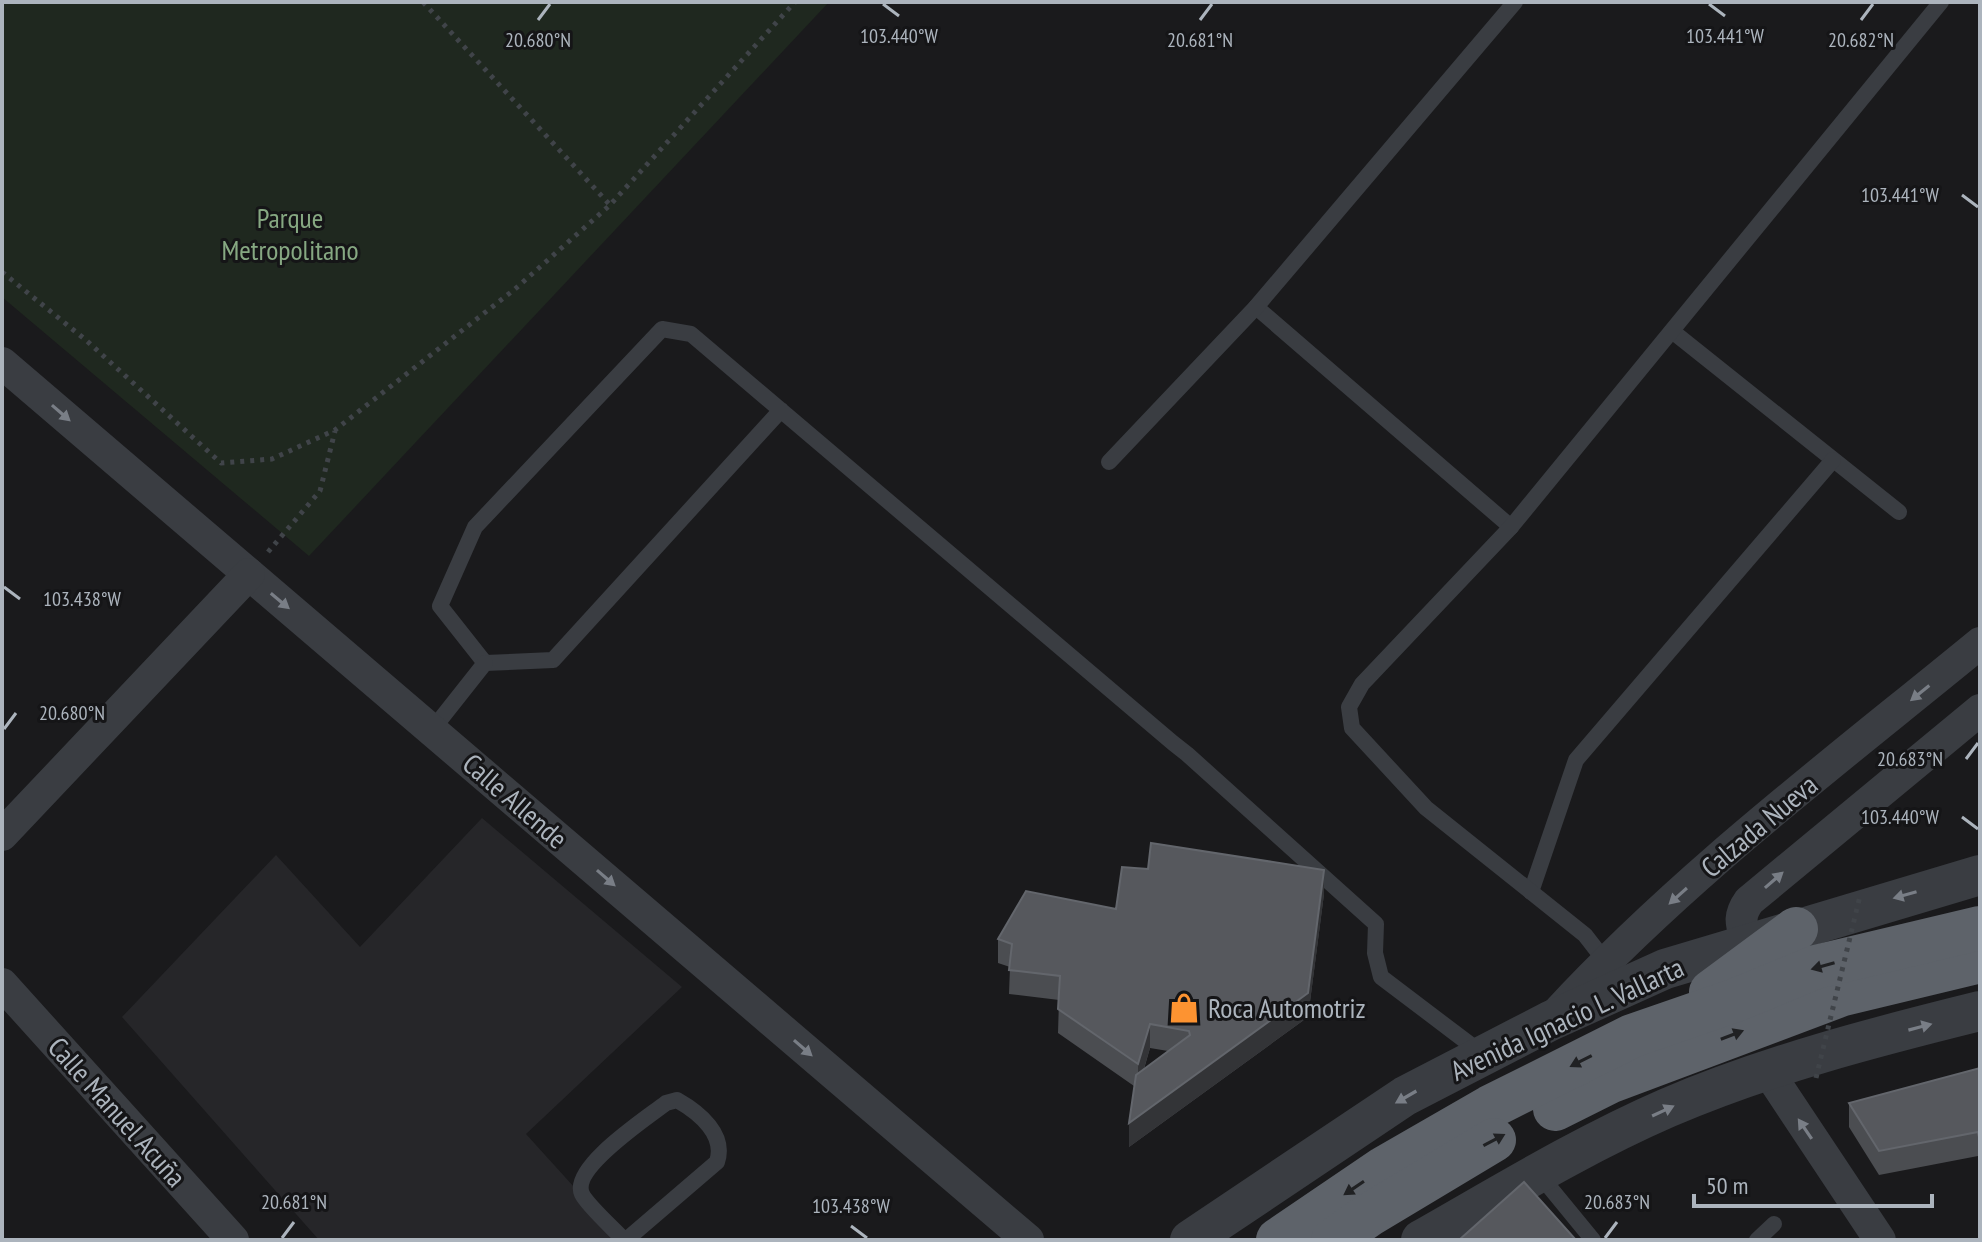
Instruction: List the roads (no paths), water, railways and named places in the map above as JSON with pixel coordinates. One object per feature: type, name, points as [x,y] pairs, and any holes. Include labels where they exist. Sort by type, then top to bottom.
[{"type":"highway","name":"Avenida Ignacio L. Vallarta","points":[[1278,1240],[1384,1168],[1490,1107],[1632,1036],[1736,1000],[1816,967],[1980,928]]},
{"type":"highway","points":[[1669,1023],[1796,929]]},
{"type":"highway","points":[[1333,1240],[1489,1142],[1609,1082],[1843,994],[1980,961]]},
{"type":"street","name":"Calle Allende","points":[[2,363],[1028,1240]]},
{"type":"street","points":[[2,835],[249,574]]},
{"type":"street","name":"Calzada Nueva","points":[[1614,974],[1746,835],[1977,653]]},
{"type":"street","points":[[1747,943],[1741,912],[1749,901],[1980,710]]},
{"type":"street","name":"Avenida Ignacio L. Vallarta","points":[[1190,1240],[1405,1096],[1550,1021],[1614,974],[1665,969],[1980,875]]},
{"type":"street","name":"Calle Manuel Acuña","points":[[2,984],[233,1240]]},
{"type":"street","points":[[1421,1240],[1538,1173],[1667,1109],[1767,1070],[1980,1011]]},
{"type":"street","points":[[1767,1070],[1880,1240]]},
{"type":"lane","points":[[1109,462],[1256,307],[1515,2]]},
{"type":"lane","points":[[1614,974],[1585,935],[1426,808],[1352,728],[1349,707],[1362,684],[1511,527],[1941,2]]},
{"type":"lane","points":[[1256,307],[1511,527]]},
{"type":"lane","points":[[485,663],[440,606],[475,527],[662,329],[691,334],[1187,754],[1376,924],[1375,953],[1381,977],[1484,1055]]},
{"type":"lane","points":[[1672,331],[1899,512]]},
{"type":"lane","points":[[432,730],[485,663],[553,660],[781,410]]},
{"type":"lane","points":[[1531,892],[1576,760],[1833,460]]},
{"type":"lane","points":[[677,1100],[691,1108],[719,1139],[721,1150],[717,1162],[625,1240],[582,1194],[580,1181],[591,1164],[666,1103],[677,1100]]},
{"type":"lane","points":[[1538,1173],[1593,1240]]},
{"type":"lane","points":[[1757,1240],[1774,1224]]},
{"type":"place","name":"Roca Automotriz","points":[[1184,1008]]},
{"type":"park label","name":"Parque Metropolitano","points":[[290,234]]}]
